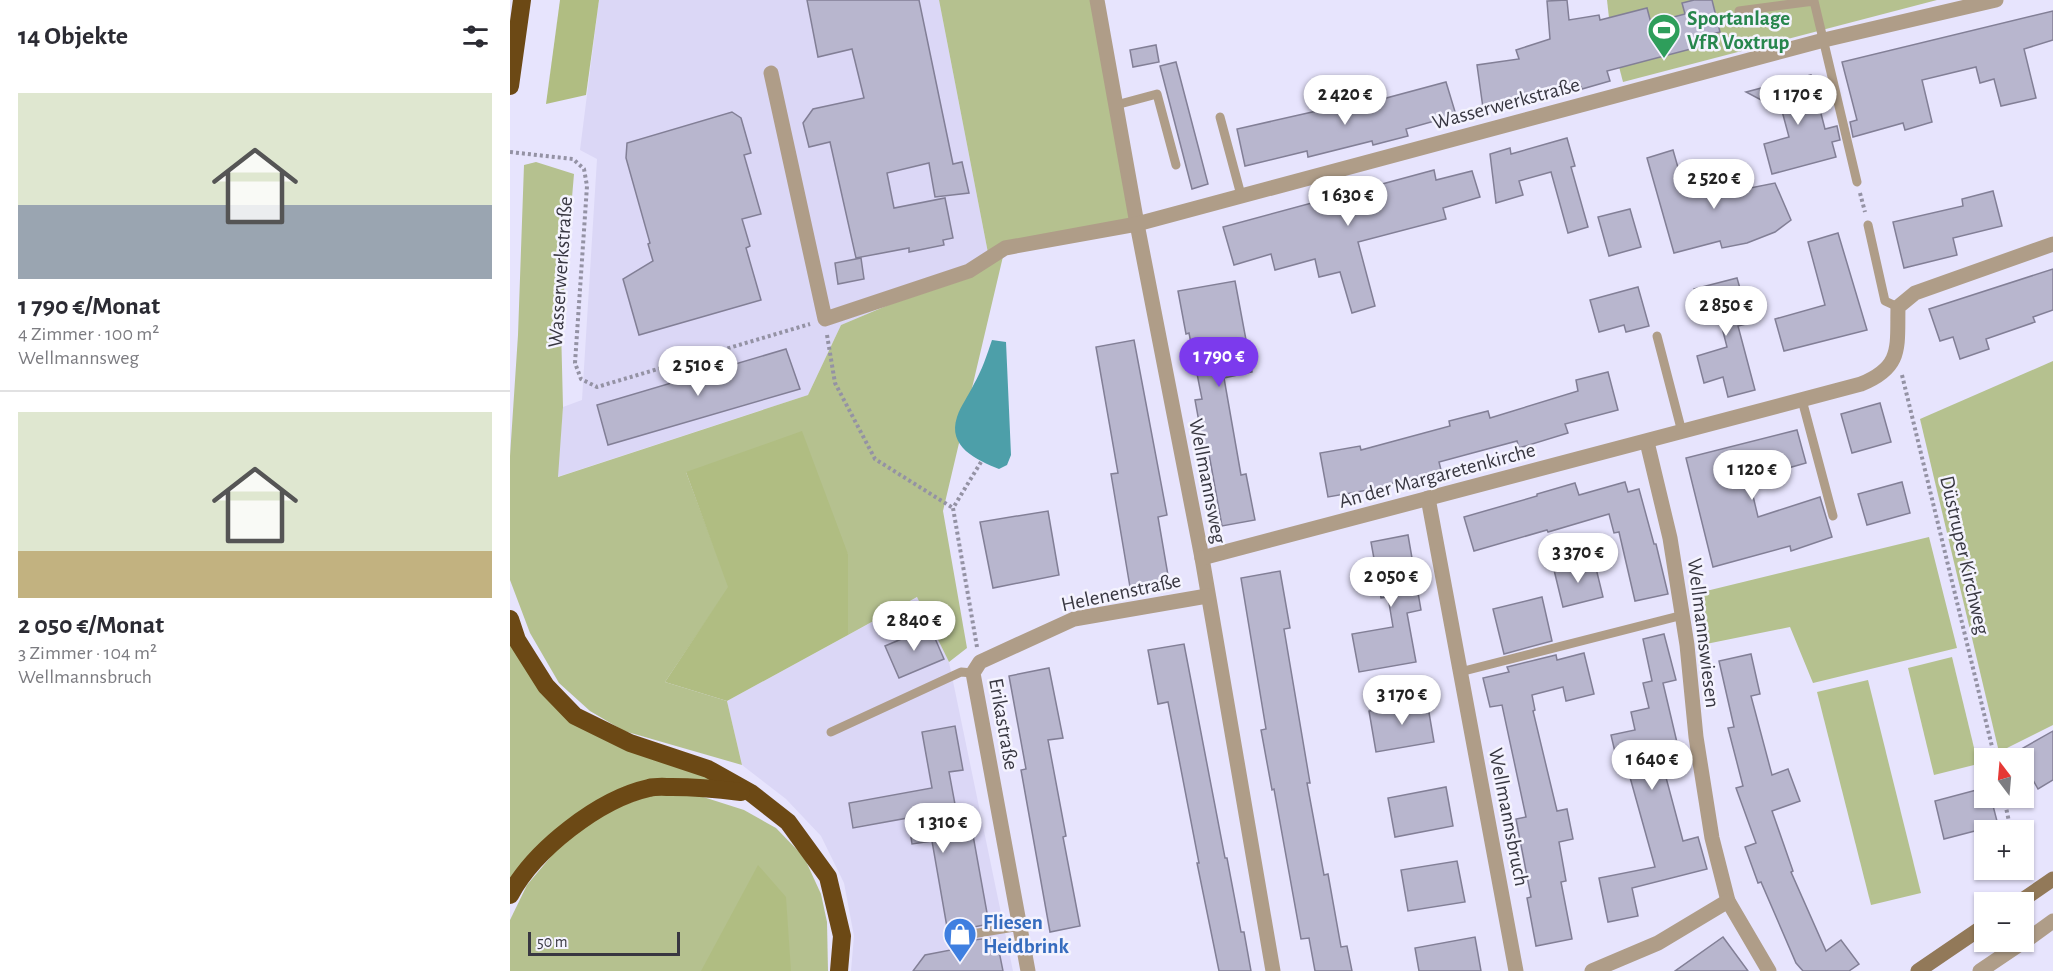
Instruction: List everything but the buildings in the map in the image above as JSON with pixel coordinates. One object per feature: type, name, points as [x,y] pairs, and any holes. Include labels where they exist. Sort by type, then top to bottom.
[{"type":"highway","points":[[510,86],[522,0]]},
{"type":"highway","points":[[510,619],[517,640],[546,686],[575,716],[630,743],[708,769],[751,794],[788,822],[828,877],[842,936],[839,971]]},
{"type":"highway","points":[[510,895],[518,881],[563,834],[604,805],[650,788],[701,787],[751,794]]},
{"type":"street","name":"Wellmannsweg","points":[[1097,0],[1137,224],[1202,558],[1272,971]]},
{"type":"street","name":"Wasserwerkstraße","points":[[825,319],[969,272],[1005,248],[1137,224],[1824,40],[1995,0]]},
{"type":"street","points":[[771,73],[825,319]]},
{"type":"street","points":[[1891,365],[1897,350],[1898,307],[1915,293],[2053,244]]},
{"type":"street","name":"An der Margaretenkirche","points":[[1202,558],[1860,384],[1877,378],[1891,365]]},
{"type":"street","name":"Wellmannswiesen","points":[[1647,442],[1670,538],[1683,615],[1696,737],[1712,838],[1728,901],[1769,971]]},
{"type":"street","name":"Wellmannsbruch","points":[[1428,498],[1516,971]]},
{"type":"street","name":"Helenenstraße","points":[[976,668],[1074,620],[1207,596]]},
{"type":"street","name":"Erikastraße","points":[[976,668],[1028,971]]},
{"type":"street","points":[[2034,892],[2053,879]]},
{"type":"street","points":[[1592,971],[1658,943],[1728,901]]},
{"type":"street","points":[[2034,934],[2053,921]]},
{"type":"street","points":[[1918,971],[1974,933]]},
{"type":"street","points":[[1980,971],[2008,952]]},
{"type":"lane","points":[[1739,11],[1814,1],[1857,182]]},
{"type":"lane","points":[[1116,105],[1157,94],[1176,165]]},
{"type":"lane","points":[[1220,117],[1240,195]]},
{"type":"lane","points":[[1868,225],[1885,302],[1898,307]]},
{"type":"lane","points":[[1657,336],[1682,432]]},
{"type":"lane","points":[[1802,400],[1833,516]]},
{"type":"lane","points":[[1460,672],[1683,615]]},
{"type":"lane","points":[[831,732],[961,672],[976,668]]},
{"type":"lane","points":[[966,935],[1020,926]]},
{"type":"path","name":"Wasserwerkstraße","points":[[510,152],[573,159],[584,169],[587,186],[575,363],[581,379],[597,387],[825,319]]},
{"type":"path","points":[[1857,182],[1868,225]]},
{"type":"path","points":[[825,319],[835,383],[875,459],[953,508]]},
{"type":"path","name":"Düstruper Kirchweg","points":[[1891,365],[1904,376],[1992,748]]},
{"type":"path","points":[[976,668],[953,508],[981,462]]},
{"type":"shaded area","points":[[560,0],[599,0],[586,95],[546,104]]},
{"type":"shaded area","points":[[599,0],[939,0],[989,258],[969,271],[841,325],[808,395],[557,477],[563,407],[582,400],[597,159],[580,150]]},
{"type":"shaded area","points":[[939,0],[1097,0],[1137,224],[1005,248],[943,511],[967,648],[949,662],[917,597],[848,635],[848,554],[686,472],[729,587],[665,682],[727,701],[742,765],[624,731],[590,711],[559,683],[530,633],[510,580],[510,456],[518,335],[524,165],[536,162],[574,174],[561,327],[563,407],[558,477],[808,395],[841,325],[969,271],[989,258]]},
{"type":"shaded area","name":"Sportanlage VfR Voxtrup","points":[[1607,0],[1937,0],[1623,82],[1611,36]]},
{"type":"shaded area","points":[[992,340],[1006,342],[1011,455],[1007,465],[999,469],[973,457],[966,451],[956,437],[955,427],[957,417],[979,373]]},
{"type":"shaded area","points":[[2053,361],[2053,725],[2007,748],[1998,748],[1920,419]]},
{"type":"shaded area","points":[[802,431],[848,554],[848,635],[727,701],[665,682],[728,587],[686,472]]},
{"type":"shaded area","points":[[1929,537],[1957,648],[1813,683],[1790,627],[1706,644],[1698,593]]},
{"type":"shaded area","points":[[918,597],[949,662],[1013,971],[851,971],[854,936],[844,883],[821,836],[786,799],[742,765],[727,701]]},
{"type":"shaded area","points":[[510,619],[575,716],[751,793],[701,787],[604,805],[510,895]]},
{"type":"shaded area","points":[[1952,657],[1974,748],[1974,765],[1934,775],[1908,668]]},
{"type":"shaded area","points":[[1868,680],[1921,893],[1871,905],[1817,692]]},
{"type":"shaded area","points":[[651,795],[697,795],[744,810],[776,828],[804,857],[821,894],[827,922],[828,971],[510,971],[510,920],[527,885],[564,841],[605,812]]},
{"type":"shaded area","points":[[758,865],[786,897],[791,971],[701,971]]},
{"type":"place","name":"Sportanlage VfR Voxtrup","points":[[1664,59]]},
{"type":"place","name":"Fliesen Heidbrink","points":[[960,963]]}]
